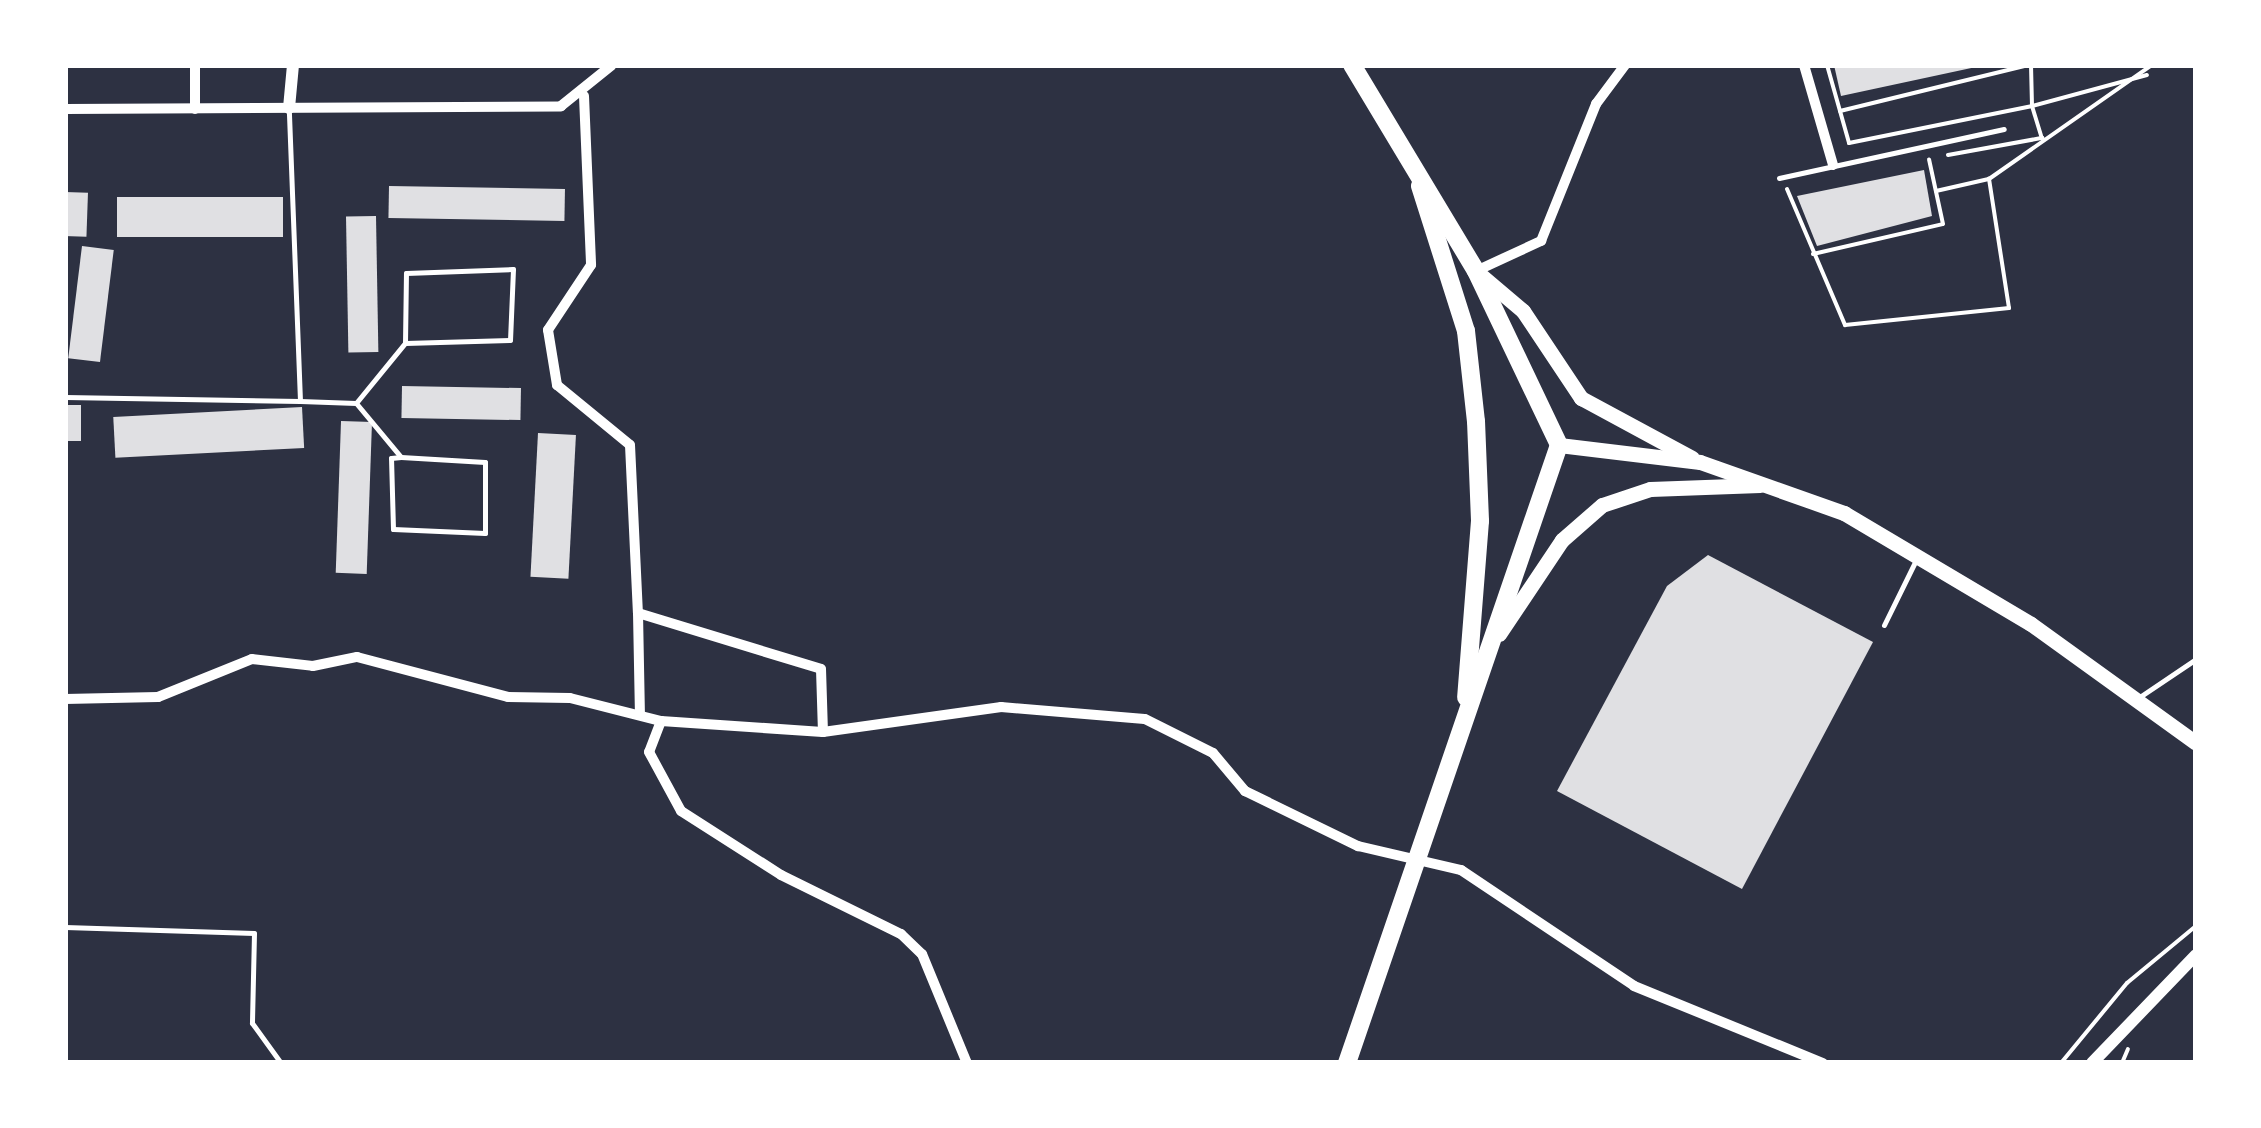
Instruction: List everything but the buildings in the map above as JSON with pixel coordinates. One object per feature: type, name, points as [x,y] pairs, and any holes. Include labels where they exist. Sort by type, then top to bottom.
[{"type":"main road","points":[[1347,1063],[1558,445],[1476,271],[1408,148],[1352,65]]},
{"type":"main road","points":[[1368,65],[1373,91]]},
{"type":"main road","points":[[1408,148],[1466,330],[1476,420],[1480,521],[1464,724]]},
{"type":"main road","points":[[1476,271],[1523,311],[1581,398],[1700,462]]},
{"type":"main road","points":[[1558,445],[1700,462],[1780,485],[1919,554],[2142,696],[2196,744]]},
{"type":"main road","points":[[1491,645],[1562,540],[1602,505],[1650,490],[1780,485]]},
{"type":"street","points":[[195,65],[195,109]]},
{"type":"street","points":[[289,108],[294,65]]},
{"type":"street","points":[[65,110],[498,110],[584,96],[612,65]]},
{"type":"street","points":[[1476,271],[1541,242],[1596,104],[1625,65]]},
{"type":"street","points":[[1804,65],[1833,165]]},
{"type":"street","points":[[584,96],[591,266],[548,330],[556,385],[630,446],[640,716]]},
{"type":"street","points":[[638,613],[821,669],[822,732]]},
{"type":"street","points":[[65,699],[158,697],[252,658],[314,666],[358,657],[508,697],[570,698],[661,721],[822,732],[1001,707],[1146,719],[1213,752],[1244,791],[1358,846],[1420,854],[1501,893],[1634,986],[1822,1063]]},
{"type":"street","points":[[661,721],[648,752],[680,810],[781,875],[900,934],[922,954],[967,1063]]},
{"type":"street","points":[[2092,1063],[2196,955]]},
{"type":"lane","points":[[289,108],[300,401]]},
{"type":"lane","points":[[1779,178],[2004,129]]},
{"type":"lane","points":[[356,403],[405,343],[406,273],[513,270],[510,340],[405,343]]},
{"type":"lane","points":[[65,397],[356,403],[401,457],[485,462],[485,533],[394,529],[391,458],[401,457]]},
{"type":"lane","points":[[1884,626],[1919,554]]},
{"type":"lane","points":[[2142,696],[2196,659]]},
{"type":"lane","points":[[65,927],[254,933],[252,1023],[281,1063]]},
{"type":"path","points":[[1826,65],[1849,143],[2032,106],[2151,74]]},
{"type":"path","points":[[1840,110],[2030,65],[2032,106],[2042,138]]},
{"type":"path","points":[[2151,74],[2152,65]]},
{"type":"path","points":[[1936,191],[1989,179],[2042,138],[2151,74]]},
{"type":"path","points":[[1911,162],[2042,138]]},
{"type":"path","points":[[1812,254],[1943,224],[1929,159]]},
{"type":"path","points":[[1802,186],[1784,190],[1845,325],[2008,308],[1989,179]]},
{"type":"path","points":[[2061,1063],[2127,983],[2196,926]]}]
